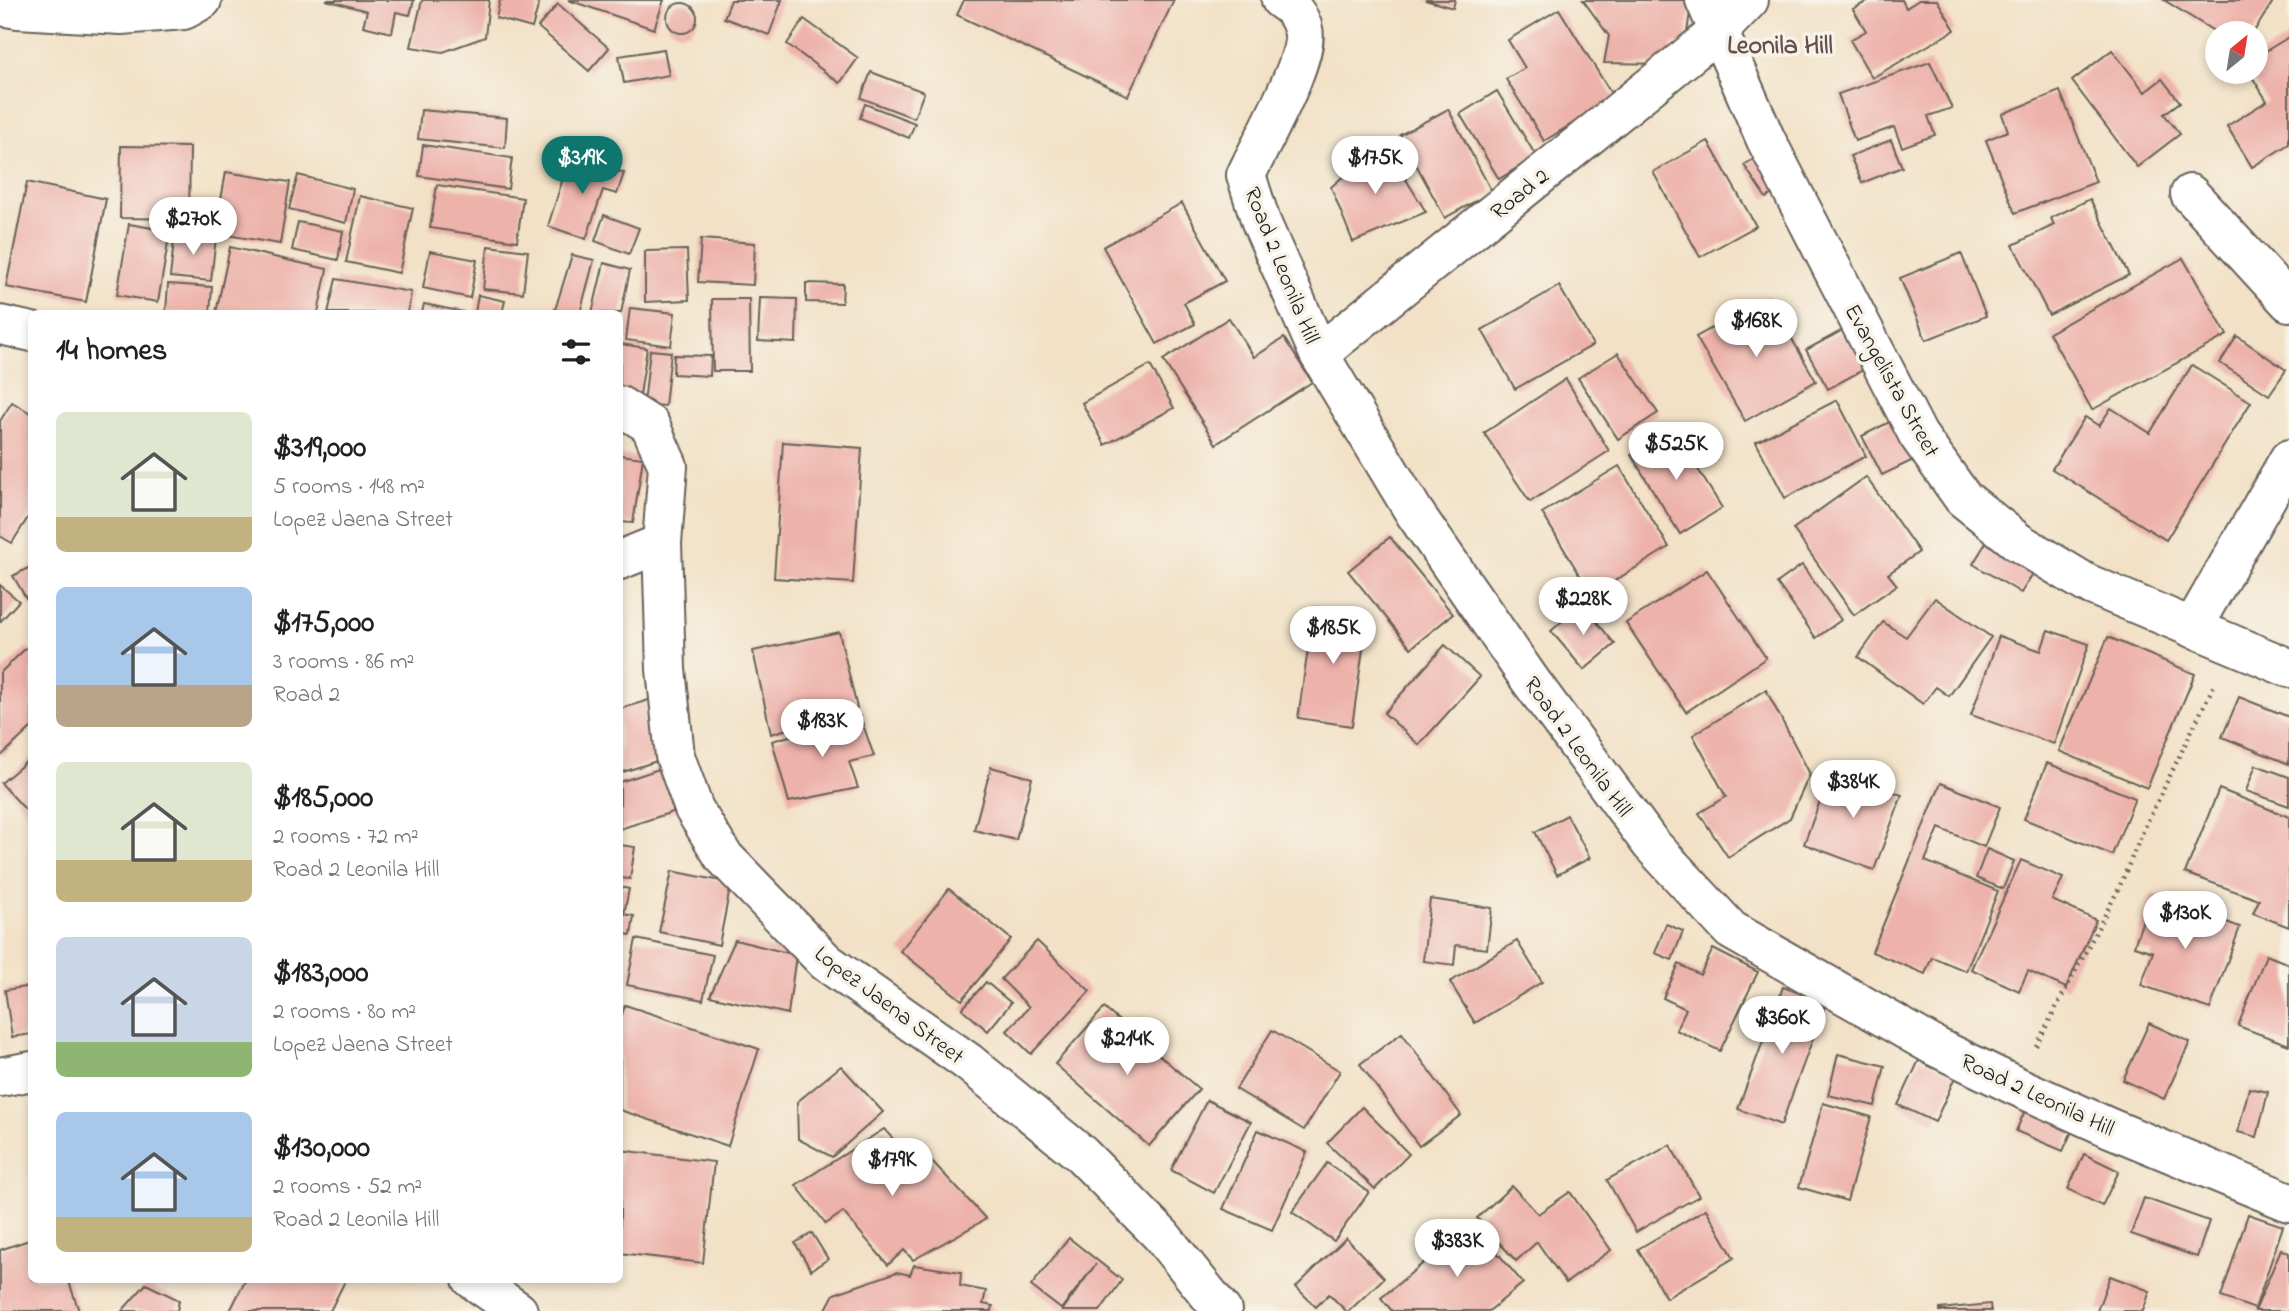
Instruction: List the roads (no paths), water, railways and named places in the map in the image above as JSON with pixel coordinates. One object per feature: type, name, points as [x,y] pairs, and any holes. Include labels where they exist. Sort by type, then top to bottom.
[{"type":"street","name":"Road 2 Leonila Hill","points":[[1281,0],[1292,6],[1304,32],[1295,76],[1246,175],[1261,222],[1319,354],[1413,512],[1530,680],[1651,844],[1731,930],[1936,1047],[2014,1086],[2289,1202]]},
{"type":"street","name":"Road 2","points":[[1319,354],[1712,16],[1749,0]]},
{"type":"street","points":[[0,6],[121,15],[193,5]]},
{"type":"street","name":"Evangelista Street","points":[[1712,16],[1766,140],[1918,435],[1964,498],[2018,542],[2086,583],[2289,668]]},
{"type":"street","points":[[2190,194],[2289,302]]},
{"type":"street","points":[[0,325],[28,331]]},
{"type":"street","name":"Lopez Jaena Street","points":[[623,408],[650,425],[667,466],[662,543],[666,669],[675,756],[694,809],[723,856],[826,962],[968,1062],[1081,1154],[1161,1236],[1222,1311]]},
{"type":"street","points":[[2192,628],[2289,459]]},
{"type":"street","points":[[623,559],[662,543]]},
{"type":"street","points":[[0,1077],[28,1072]]},
{"type":"street","points":[[477,1283],[501,1301]]},
{"type":"district","name":"Leonila Hill","points":[[1780,44]]}]
